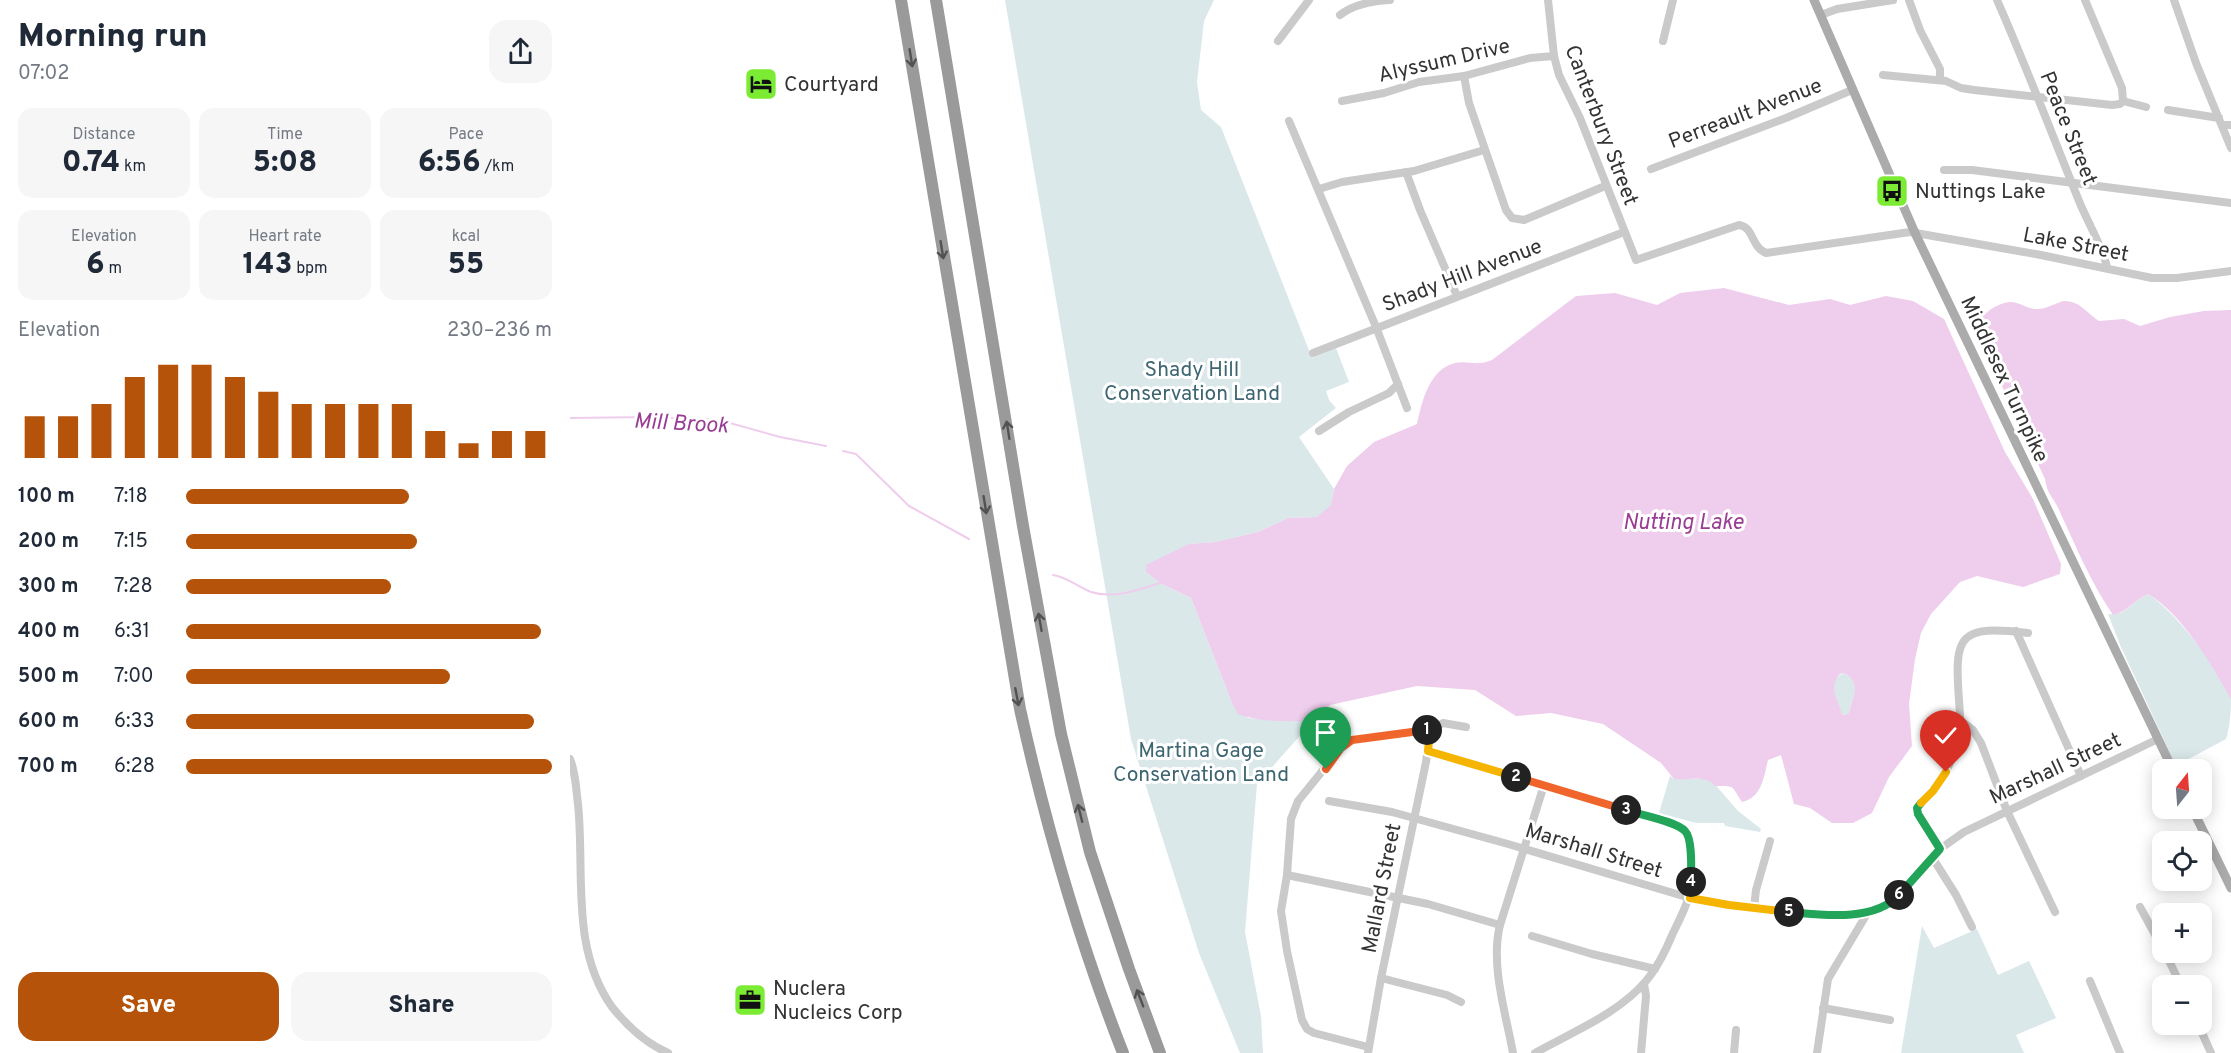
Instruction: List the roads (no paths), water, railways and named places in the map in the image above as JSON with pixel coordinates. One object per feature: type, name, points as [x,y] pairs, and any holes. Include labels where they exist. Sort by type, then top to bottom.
[{"type":"highway","points":[[901,0],[1020,709],[1063,880],[1085,951],[1123,1053]]},
{"type":"highway","points":[[936,0],[1025,538],[1061,734],[1090,852],[1160,1053]]},
{"type":"main road","name":"Middlesex Turnpike","points":[[1814,0],[1915,233],[2168,759]]},
{"type":"main road","points":[[2197,819],[2231,888]]},
{"type":"street","points":[[1278,41],[1309,0]]},
{"type":"street","points":[[1340,15],[1359,5],[1389,0]]},
{"type":"street","name":"Canterbury Street","points":[[1548,0],[1554,56],[1563,85],[1580,118],[1636,260]]},
{"type":"street","points":[[1663,41],[1673,0]]},
{"type":"street","points":[[1821,15],[1837,9],[1893,0]]},
{"type":"street","points":[[1909,0],[1920,30],[1940,69],[1940,80]]},
{"type":"street","name":"Peace Street","points":[[1997,0],[2107,268]]},
{"type":"street","points":[[2085,0],[2122,88],[2123,101]]},
{"type":"street","points":[[2174,0],[2196,63],[2231,148]]},
{"type":"street","name":"Alyssum Drive","points":[[1342,101],[1384,93],[1425,80],[1464,76],[1530,58],[1554,56]]},
{"type":"street","points":[[1883,75],[1940,80],[1974,90],[2112,105],[2123,101],[2146,107]]},
{"type":"street","points":[[1464,76],[1469,103],[1484,150],[1506,210],[1516,220],[1540,215],[1605,186]]},
{"type":"street","name":"Perreault Avenue","points":[[1651,169],[1786,118],[1852,90]]},
{"type":"street","points":[[2168,110],[2231,125]]},
{"type":"street","points":[[1289,121],[1376,327],[1407,408]]},
{"type":"street","points":[[1319,189],[1342,182],[1406,172],[1484,150]]},
{"type":"street","points":[[1944,170],[1972,170],[2231,203]]},
{"type":"street","points":[[1406,172],[1457,296]]},
{"type":"street","name":"Lake Street","points":[[1636,260],[1738,225],[1748,229],[1758,248],[1770,253],[1870,237],[1915,233],[2160,278],[2231,272]]},
{"type":"street","name":"Shady Hill Avenue","points":[[1313,353],[1624,232]]},
{"type":"street","points":[[1319,431],[1349,412],[1389,393],[1398,384]]},
{"type":"street","points":[[1940,849],[1928,832],[1917,808],[1946,772],[1953,753],[1960,721],[1957,661],[1961,642],[1968,636],[1990,630],[2028,633]]},
{"type":"street","points":[[2016,632],[2081,776]]},
{"type":"street","points":[[1960,721],[1973,730],[1981,743],[2007,811],[2055,912]]},
{"type":"street","points":[[1368,1050],[1307,1029],[1302,1020],[1281,911],[1287,875],[1291,819],[1296,805],[1344,745],[1356,739],[1430,730],[1443,723],[1466,727]]},
{"type":"street","name":"Mallard Street","points":[[1368,1050],[1428,751],[1430,730]]},
{"type":"street","name":"Marshall Street","points":[[1329,801],[1414,818],[1690,898],[1754,908],[1826,915],[1868,912],[1890,904],[1940,849],[1964,832],[2158,740]]},
{"type":"street","points":[[1428,751],[1675,825],[1686,831],[1690,840],[1690,898],[1655,969],[1644,984],[1607,1013],[1535,1053]]},
{"type":"street","points":[[570,759],[576,785],[579,817],[580,917],[586,958],[593,978],[623,1021],[640,1037],[668,1053]]},
{"type":"street","points":[[1513,1053],[1497,962],[1497,942],[1500,925],[1544,785]]},
{"type":"street","points":[[1754,908],[1756,890],[1770,841]]},
{"type":"street","points":[[1932,857],[1956,895],[1972,927]]},
{"type":"street","points":[[1287,875],[1398,897],[1500,925]]},
{"type":"street","points":[[2140,907],[2152,929]]},
{"type":"street","points":[[1817,1053],[1826,986],[1831,971],[1847,949],[1868,912]]},
{"type":"street","points":[[1532,936],[1592,954],[1655,969]]},
{"type":"street","points":[[1381,978],[1447,995],[1461,1002]]},
{"type":"street","points":[[2090,981],[2120,1053]]},
{"type":"street","points":[[1641,1053],[1646,996],[1644,984]]},
{"type":"street","points":[[1824,1008],[1890,1020]]},
{"type":"street","points":[[1734,1053],[1736,1030]]},
{"type":"street","points":[[2203,1035],[2211,1053]]},
{"type":"water","name":"Nutting Lake","points":[[1724,288],[1789,305],[1830,299],[1850,305],[1886,296],[1913,301],[1944,319],[2005,452],[2033,499],[2061,564],[2060,574],[2023,587],[1977,576],[1960,582],[1931,614],[1921,633],[1915,659],[1909,704],[1912,746],[1889,777],[1872,813],[1853,823],[1832,823],[1810,808],[1794,804],[1781,755],[1768,760],[1758,791],[1749,800],[1742,802],[1733,788],[1715,786],[1702,779],[1674,779],[1661,763],[1603,724],[1551,713],[1516,716],[1475,690],[1417,686],[1330,705],[1313,721],[1266,720],[1238,714],[1191,598],[1160,583],[1146,572],[1146,565],[1189,544],[1215,542],[1258,532],[1288,518],[1317,517],[1331,505],[1334,489],[1347,466],[1374,442],[1417,424],[1428,388],[1433,379],[1446,366],[1455,363],[1481,363],[1492,360],[1576,296],[1615,293],[1657,305],[1680,293]],"holes":[[[1844,673],[1850,677],[1855,691],[1849,713],[1845,715],[1842,714],[1834,689],[1836,679],[1840,674]]]},
{"type":"water","points":[[2063,301],[2078,305],[2099,321],[2124,319],[2140,326],[2170,317],[2204,311],[2231,310],[2231,699],[2195,641],[2161,603],[2148,594],[2113,615],[2091,578],[2058,507],[2049,493],[2045,479],[1975,328],[1985,314],[2007,302],[2038,309]]},
{"type":"waterway","name":"Mill Brook","points":[[570,418],[651,417],[719,420],[780,437],[826,446]]},
{"type":"waterway","name":"Mill Brook","points":[[843,451],[856,454],[909,506],[969,539]]},
{"type":"waterway","name":"Mill Brook","points":[[1053,575],[1091,592],[1108,595],[1126,593],[1160,583]]},
{"type":"place","name":"Courtyard","points":[[761,84]]},
{"type":"place","name":"Nuttings Lake","points":[[1892,191]]},
{"type":"place","name":"Nuclera Nucleics Corp","points":[[750,1000]]},
{"type":"park label","name":"Shady Hill Conservation Land","points":[[1192,381]]},
{"type":"park label","name":"Martina Gage Conservation Land","points":[[1201,762]]}]
